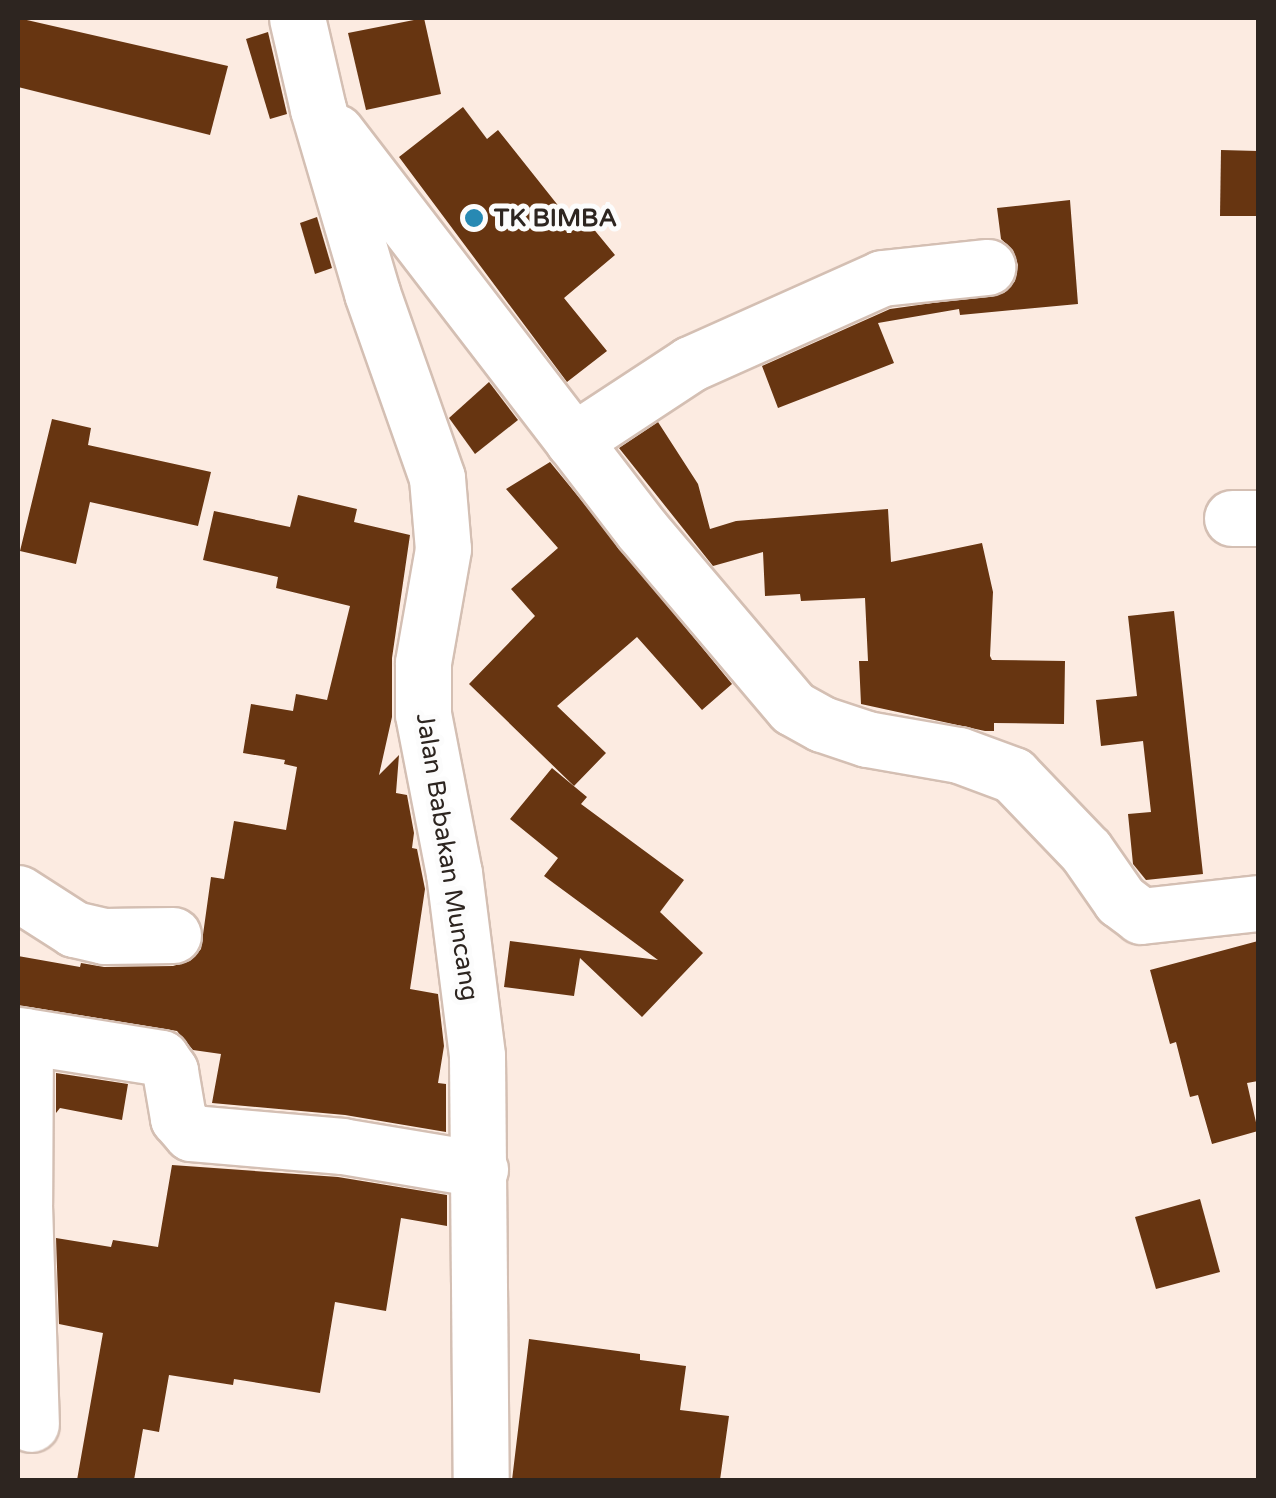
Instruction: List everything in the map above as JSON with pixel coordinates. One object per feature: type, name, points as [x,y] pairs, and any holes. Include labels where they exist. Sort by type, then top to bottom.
[{"type":"street","name":"Jalan Babakan Muncang","points":[[297,18],[318,109],[372,294],[437,478],[443,549],[423,663],[423,714],[464,939],[477,1056],[481,1480]]},
{"type":"street","points":[[318,109],[717,624],[794,708],[822,724],[867,739],[959,756],[1012,775],[1086,851],[1120,900],[1141,916],[1258,903]]},
{"type":"street","points":[[573,441],[690,364],[882,278],[987,267]]},
{"type":"street","points":[[18,893],[74,929],[104,936],[173,936]]},
{"type":"street","points":[[31,1424],[21,1204],[21,1036],[162,1058],[170,1071],[178,1118],[191,1133],[342,1146],[480,1169]]},
{"type":"building","points":[[18,18],[228,66],[210,135],[18,87]]},
{"type":"building","points":[[424,18],[441,94],[366,110],[348,33]]},
{"type":"building","points":[[268,32],[287,114],[270,119],[246,39]]},
{"type":"building","points":[[463,107],[487,139],[498,130],[568,218],[578,210],[615,255],[564,298],[607,351],[567,382],[399,157]]},
{"type":"building","points":[[1221,150],[1258,151],[1258,216],[1220,216]]},
{"type":"building","points":[[1070,200],[1078,304],[960,315],[959,309],[878,323],[894,363],[778,408],[762,366],[890,309],[1004,293],[1015,281],[1018,265],[1013,250],[1001,239],[997,208]]},
{"type":"building","points":[[317,217],[332,268],[315,274],[300,223]]},
{"type":"building","points":[[489,382],[518,420],[475,454],[449,418]]},
{"type":"building","points":[[52,419],[91,428],[88,445],[211,472],[198,526],[90,502],[76,564],[20,551]]},
{"type":"building","points":[[658,422],[698,484],[710,529],[736,521],[888,509],[891,562],[982,543],[993,592],[990,656],[992,660],[1065,661],[1064,724],[994,723],[994,731],[985,731],[861,704],[859,661],[868,661],[865,598],[801,601],[800,594],[765,596],[763,552],[713,566],[619,448]]},
{"type":"building","points":[[550,462],[732,684],[702,710],[637,637],[557,706],[606,753],[574,786],[469,684],[535,616],[511,589],[558,548],[506,489]]},
{"type":"building","points":[[298,495],[357,509],[354,522],[410,535],[392,658],[392,717],[379,775],[399,755],[396,793],[407,795],[414,833],[412,848],[417,849],[425,889],[410,989],[438,994],[444,1046],[438,1083],[446,1084],[446,1132],[345,1115],[212,1103],[221,1054],[193,1050],[177,1031],[18,1005],[18,956],[80,967],[81,963],[104,967],[173,966],[190,961],[201,949],[211,877],[224,879],[234,821],[286,830],[297,767],[284,764],[285,760],[243,753],[251,704],[293,711],[296,694],[327,700],[350,606],[276,588],[278,577],[203,560],[214,511],[290,527]]},
{"type":"building","points":[[1174,611],[1203,874],[1146,880],[1133,864],[1128,814],[1151,812],[1143,741],[1101,746],[1096,700],[1137,696],[1128,616]]},
{"type":"building","points":[[552,768],[587,797],[581,804],[684,880],[660,912],[703,953],[642,1017],[580,958],[574,996],[504,987],[510,941],[658,960],[544,876],[558,858],[510,819]]},
{"type":"building","points":[[1258,941],[1258,1081],[1247,1083],[1258,1131],[1212,1144],[1198,1095],[1190,1097],[1176,1042],[1170,1044],[1150,970]]},
{"type":"building","points":[[56,1073],[128,1084],[122,1120],[60,1108],[56,1113]]},
{"type":"building","points":[[172,1165],[338,1177],[447,1195],[447,1226],[401,1218],[386,1311],[335,1302],[320,1393],[234,1379],[233,1385],[169,1375],[159,1432],[143,1429],[134,1480],[77,1480],[103,1333],[59,1324],[56,1238],[111,1247],[113,1240],[158,1247]]},
{"type":"building","points":[[1200,1199],[1220,1272],[1156,1289],[1135,1217]]},
{"type":"building","points":[[529,1339],[640,1354],[640,1360],[686,1366],[680,1410],[729,1416],[720,1480],[512,1480]]},
{"type":"place","name":"TK BIMBA","points":[[474,218]]}]
